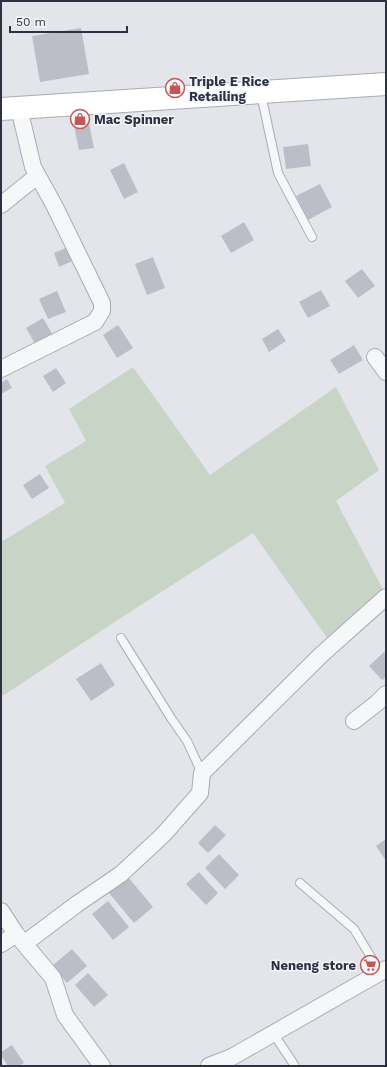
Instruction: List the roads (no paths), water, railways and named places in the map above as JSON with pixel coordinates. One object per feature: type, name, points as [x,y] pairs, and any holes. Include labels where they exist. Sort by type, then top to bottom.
[{"type":"street","points":[[1,369],[94,322],[102,311],[102,303],[54,205],[37,176],[10,108],[386,84]]},
{"type":"street","points":[[1,205],[37,176]]},
{"type":"street","points":[[375,357],[386,372]]},
{"type":"street","points":[[1,944],[20,938],[77,904],[121,874],[163,835],[200,793],[202,773],[322,654],[386,597]]},
{"type":"street","points":[[354,721],[386,694]]},
{"type":"street","points":[[1,911],[20,938],[53,978],[65,1015],[102,1066]]},
{"type":"street","points":[[209,1066],[234,1062],[273,1033],[383,970]]},
{"type":"lane","points":[[261,93],[278,173],[312,237]]},
{"type":"lane","points":[[121,638],[171,718],[188,741],[202,773]]},
{"type":"lane","points":[[300,883],[354,929],[383,970]]},
{"type":"lane","points":[[273,1033],[295,1066]]},
{"type":"place","name":"Triple E Rice Retailing","points":[[175,88]]},
{"type":"place","name":"Mac Spinner","points":[[80,119]]},
{"type":"place","name":"Neneng store","points":[[370,965]]}]
